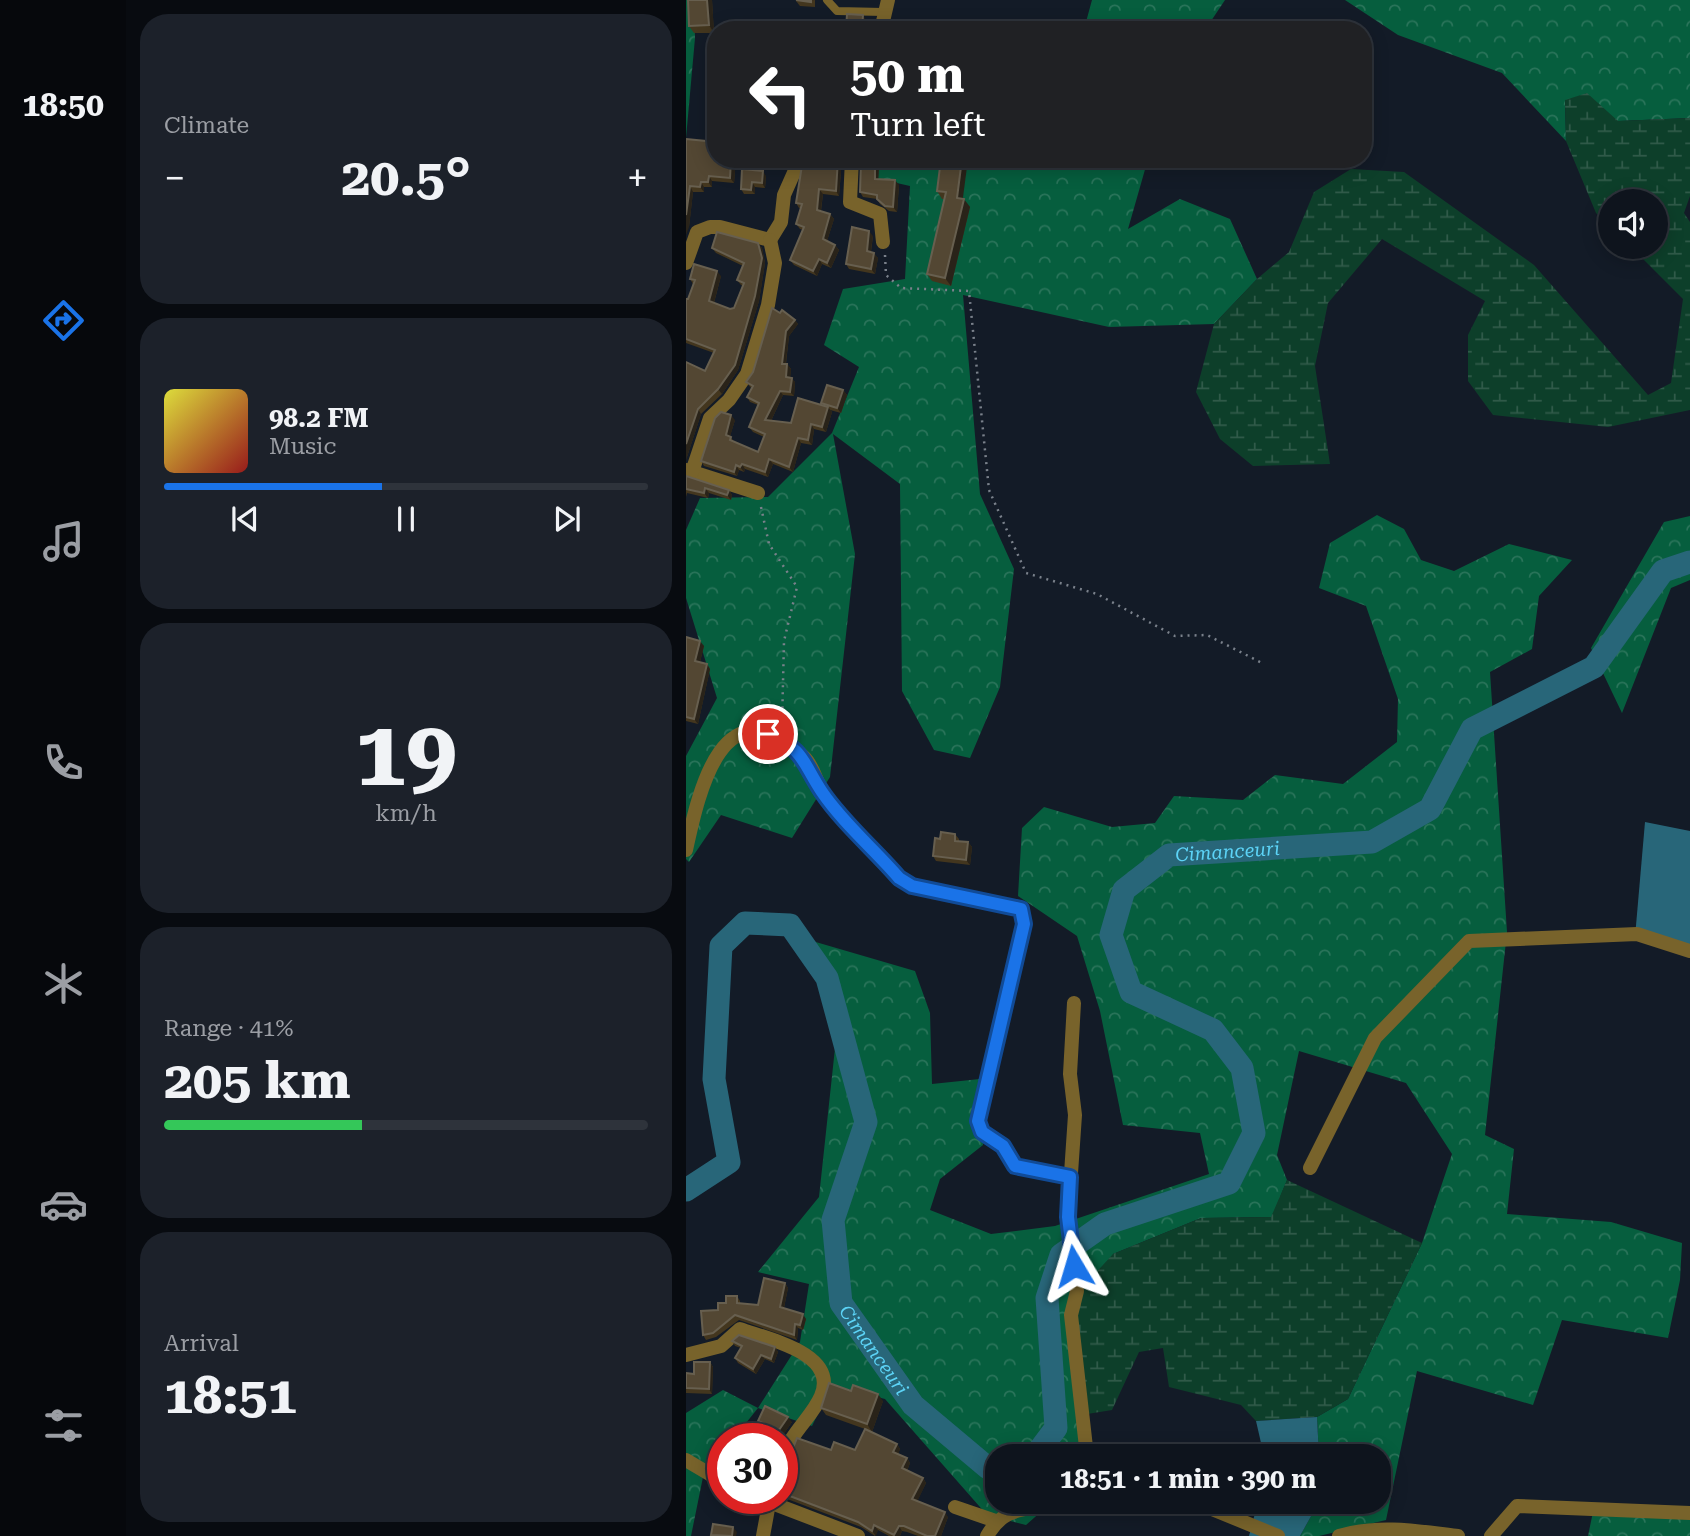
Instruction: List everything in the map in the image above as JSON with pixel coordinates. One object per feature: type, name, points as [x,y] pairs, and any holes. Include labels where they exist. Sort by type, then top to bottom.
[{"type":"street","points":[[758,493],[689,471],[710,418],[729,400],[747,374],[768,305],[775,263],[770,240],[781,222],[784,195],[796,168]]},
{"type":"street","points":[[852,168],[850,202],[880,214],[883,242]]},
{"type":"street","points":[[686,263],[697,232],[710,227],[770,240]]},
{"type":"street","points":[[686,850],[712,762],[730,737],[748,732],[768,734],[782,740],[806,758],[822,792],[899,878],[912,886],[1021,909],[1024,924],[978,1121],[982,1132],[1003,1146],[1015,1166],[1070,1177]]},
{"type":"street","points":[[1310,1168],[1376,1038],[1469,941],[1637,934],[1690,951]]},
{"type":"street","points":[[1074,1003],[1070,1074],[1075,1115],[1068,1217],[1077,1291],[1071,1315],[1086,1444]]},
{"type":"street","points":[[686,1355],[721,1346],[740,1329],[795,1349],[816,1361],[824,1378],[821,1396],[798,1428]]},
{"type":"street","points":[[686,1460],[707,1472]]},
{"type":"street","points":[[1491,1536],[1517,1506],[1690,1513]]},
{"type":"street","points":[[955,1507],[996,1521]]},
{"type":"street","points":[[798,1512],[858,1536]]},
{"type":"street","points":[[763,1536],[765,1514]]},
{"type":"street","points":[[987,1536],[996,1521],[1005,1514]]},
{"type":"street","points":[[1224,1514],[1278,1536]]},
{"type":"street","points":[[1339,1536],[1362,1529],[1458,1536]]},
{"type":"lane","points":[[827,0],[837,11],[886,6]]},
{"type":"path","points":[[883,242],[887,275],[901,288],[970,291],[989,490],[1026,573],[1097,594],[1175,636],[1207,635],[1262,663]]},
{"type":"path","points":[[758,493],[769,544],[797,587],[784,641],[782,740]]},
{"type":"green space","points":[[686,0],[694,0],[695,38],[686,138]]},
{"type":"green space","points":[[1092,0],[1225,0],[1211,21],[1086,21]]},
{"type":"green space","points":[[1345,0],[1690,0],[1690,118],[1618,121],[1565,100],[1566,141],[1502,73],[1398,35]]},
{"type":"green space","points":[[1587,93],[1618,121],[1690,118],[1690,196],[1684,213],[1690,222],[1690,410],[1608,427],[1493,415],[1468,381],[1468,335],[1485,301],[1382,239],[1328,303],[1315,366],[1330,464],[1253,466],[1220,439],[1196,392],[1214,324],[1257,279],[1289,252],[1314,192],[1351,169],[1404,172],[1534,265],[1648,395],[1671,383],[1683,299],[1643,259],[1668,259],[1668,189],[1598,189],[1598,215],[1566,141],[1565,100]]},
{"type":"green space","points":[[867,168],[1145,168],[1128,229],[1180,199],[1230,219],[1257,279],[1214,324],[1109,327],[963,295],[980,494],[1014,569],[1000,687],[970,758],[934,750],[902,691],[900,484],[833,434],[855,554],[830,777],[792,838],[721,815],[689,862],[686,859],[686,756],[717,698],[686,598],[686,530],[700,498],[768,497],[832,433],[859,367],[824,345],[843,289],[905,279],[910,186],[866,176]]},
{"type":"green space","points":[[1377,515],[1404,529],[1421,560],[1454,571],[1509,544],[1572,560],[1539,596],[1532,649],[1490,672],[1507,932],[1485,1135],[1514,1149],[1507,1214],[1611,1222],[1682,1243],[1680,1280],[1668,1338],[1562,1320],[1533,1405],[1417,1371],[1391,1496],[1391,1444],[1318,1444],[1317,1417],[1348,1399],[1422,1243],[1452,1154],[1406,1083],[1299,1051],[1277,1155],[1287,1180],[1272,1217],[1201,1218],[1113,1254],[1081,1415],[1079,1444],[985,1444],[985,1513],[885,1399],[832,1385],[812,1426],[758,1408],[800,1342],[809,1284],[758,1272],[819,1197],[836,1039],[802,938],[915,971],[930,1013],[932,1084],[980,1079],[983,1145],[940,1179],[930,1210],[991,1234],[1055,1226],[1209,1174],[1200,1133],[1123,1125],[1100,1011],[1077,936],[1018,896],[1022,828],[1044,807],[1112,827],[1155,823],[1174,796],[1243,800],[1275,775],[1343,784],[1397,742],[1398,699],[1366,606],[1319,588],[1330,543]]},
{"type":"green space","points":[[1690,516],[1690,580],[1671,588],[1622,713],[1591,648],[1664,522]]},
{"type":"green space","points":[[1287,1180],[1422,1243],[1348,1399],[1317,1417],[1256,1421],[1241,1405],[1169,1387],[1163,1348],[1139,1352],[1112,1410],[1081,1415],[1072,1347],[1081,1289],[1113,1254],[1201,1218],[1271,1217]]},
{"type":"green space","points":[[723,1390],[758,1408],[746,1423],[707,1423],[707,1472],[703,1477],[691,1536],[686,1536],[686,1413]]},
{"type":"green space","points":[[1594,1507],[1690,1511],[1690,1536],[1588,1536]]},
{"type":"green space","points":[[986,1514],[1038,1514],[1026,1525]]},
{"type":"green space","points":[[1312,1514],[1387,1514],[1386,1520],[1319,1536],[1300,1536]]},
{"type":"water","points":[[1645,822],[1690,831],[1690,952],[1635,937]]},
{"type":"water","points":[[1317,1417],[1318,1444],[1261,1444],[1256,1421]]},
{"type":"water","points":[[1255,1514],[1312,1514],[1300,1536],[1249,1536]]},
{"type":"building","points":[[688,0],[707,0],[707,25],[689,26]]},
{"type":"building","points":[[847,14],[863,15],[863,21],[847,21]]},
{"type":"building","points":[[686,139],[707,141],[707,168],[731,168],[730,178],[709,176],[708,182],[701,182],[700,187],[690,186],[686,215]]},
{"type":"building","points":[[802,168],[837,168],[836,191],[819,189],[817,210],[830,214],[823,239],[835,245],[827,263],[819,259],[813,271],[790,260],[804,227],[796,224],[802,204],[796,203]]},
{"type":"building","points":[[861,168],[875,168],[875,179],[895,180],[893,207],[885,206],[877,199],[877,195],[860,192]]},
{"type":"building","points":[[940,168],[961,168],[957,198],[964,199],[945,278],[927,274],[946,192],[937,191]]},
{"type":"building","points":[[742,169],[763,171],[762,183],[752,182],[751,190],[741,189]]},
{"type":"building","points":[[852,227],[869,231],[867,251],[874,253],[871,269],[846,264]]},
{"type":"building","points":[[717,232],[758,243],[762,258],[755,296],[735,365],[718,389],[698,409],[686,444],[686,362],[705,371],[715,350],[686,339],[686,299],[695,280],[690,279],[694,264],[717,271],[709,301],[730,309],[734,308],[744,283],[737,280],[744,263],[712,248]]},
{"type":"building","points":[[772,308],[780,313],[782,310],[795,320],[786,331],[782,364],[787,364],[786,377],[792,378],[790,392],[780,391],[765,420],[791,423],[798,398],[828,407],[822,427],[811,424],[808,440],[798,438],[789,467],[769,459],[765,472],[742,464],[740,467],[736,465],[734,472],[701,461],[715,418],[721,412],[731,415],[726,435],[731,437],[730,440],[758,452],[765,434],[749,427],[759,403],[747,397],[753,386],[746,382],[753,372]]},
{"type":"building","points":[[827,385],[843,390],[837,408],[821,403]]},
{"type":"building","points":[[686,476],[729,490],[727,495],[705,488],[704,493],[686,489]]},
{"type":"building","points":[[686,637],[700,641],[695,661],[707,664],[694,719],[686,717]]},
{"type":"building","points":[[941,832],[955,834],[955,841],[968,842],[966,860],[933,856],[935,838],[940,839]]},
{"type":"building","points":[[764,1278],[785,1283],[780,1307],[803,1314],[800,1325],[795,1324],[794,1335],[735,1315],[713,1333],[703,1335],[701,1311],[718,1310],[718,1303],[726,1303],[726,1296],[737,1296],[737,1303],[758,1305]]},
{"type":"building","points":[[739,1335],[775,1347],[771,1359],[761,1355],[753,1369],[735,1358],[742,1346],[732,1341]]},
{"type":"building","points":[[694,1362],[710,1362],[709,1389],[686,1388],[686,1373],[694,1374]]},
{"type":"building","points":[[829,1383],[851,1391],[853,1385],[878,1394],[867,1424],[821,1408]]},
{"type":"building","points":[[765,1406],[788,1417],[784,1423],[758,1421]]},
{"type":"building","points":[[865,1429],[897,1444],[893,1452],[907,1458],[902,1468],[923,1478],[912,1499],[945,1512],[935,1536],[927,1536],[904,1526],[899,1526],[894,1535],[874,1525],[872,1531],[858,1522],[798,1499],[798,1438],[831,1450],[834,1442],[855,1450]]},
{"type":"building","points":[[713,1524],[733,1527],[732,1536],[711,1535]]},
{"type":"waterway","name":"Cimanceuri","points":[[1044,1444],[1056,1428],[1047,1298],[1061,1255],[1105,1224],[1229,1183],[1254,1133],[1242,1068],[1213,1030],[1131,992],[1111,935],[1124,890],[1169,855],[1372,842],[1430,809],[1472,729],[1594,667],[1663,571],[1690,562]]},
{"type":"waterway","name":"Cimanceuri","points":[[686,1190],[729,1162],[714,1079],[721,946],[745,923],[790,925],[827,978],[866,1122],[833,1220],[841,1303],[913,1405],[985,1465]]},
{"type":"route","points":[[768,734],[782,740],[806,758],[822,792],[899,878],[912,886],[1021,909],[1025,916],[1024,924],[978,1121],[982,1132],[1003,1146],[1015,1166],[1070,1177],[1068,1217],[1074,1266]]}]
